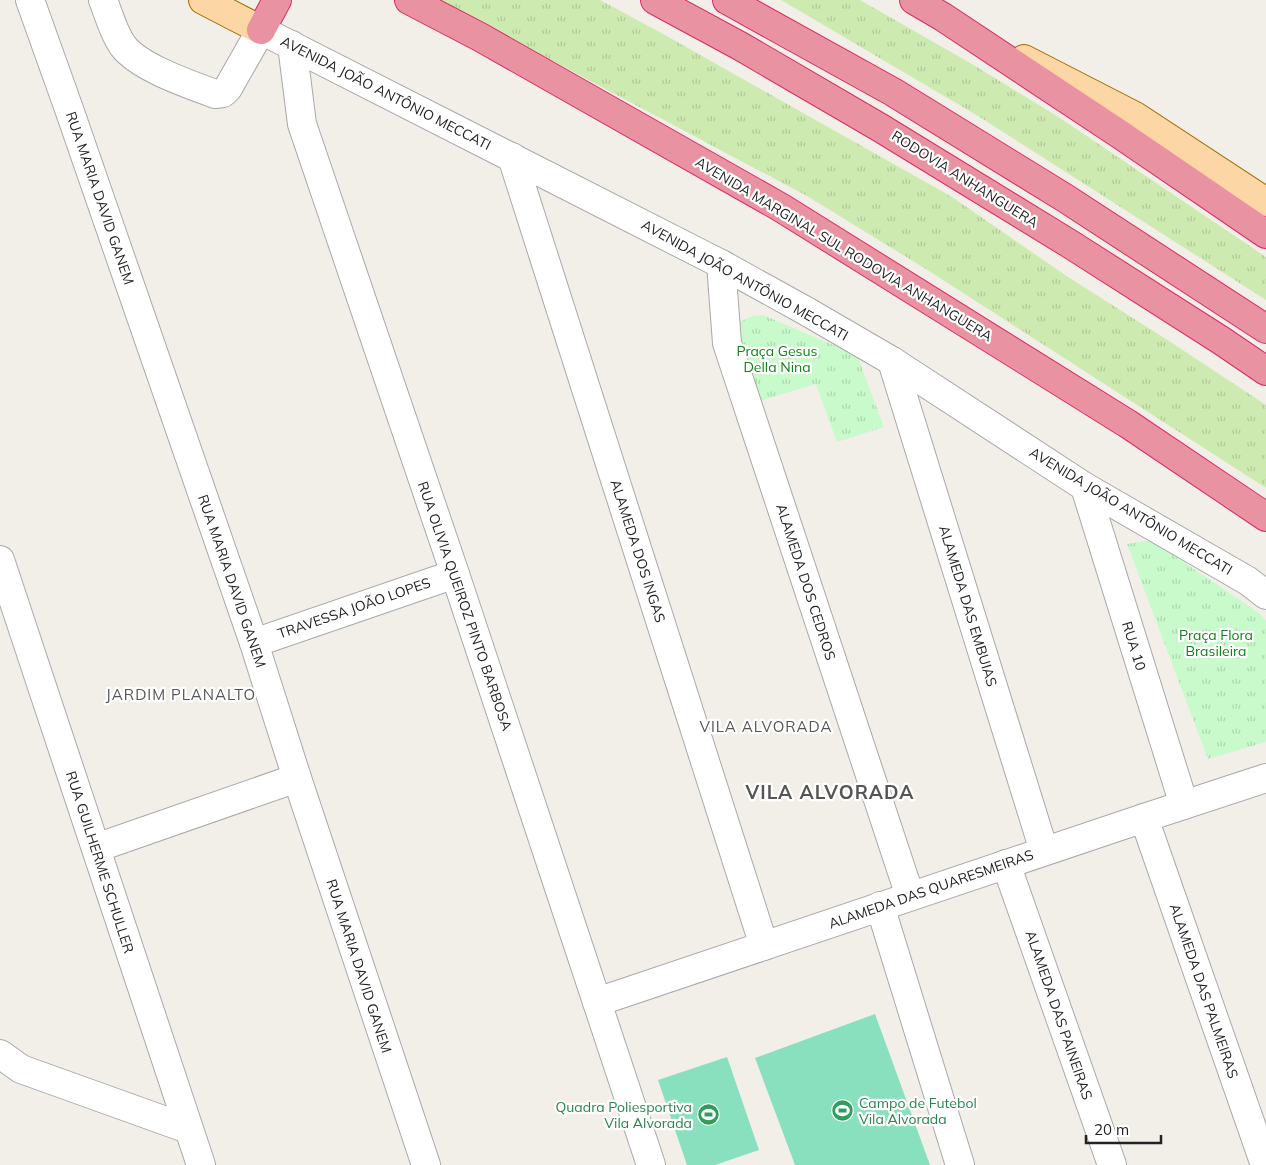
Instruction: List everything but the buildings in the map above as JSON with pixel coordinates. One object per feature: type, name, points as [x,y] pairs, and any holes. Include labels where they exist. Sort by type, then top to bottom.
[{"type":"highway","points":[[261,30],[277,0]]},
{"type":"highway","name":"AVENIDA MARGINAL SUL RODOVIA ANHANGUERA","points":[[409,0],[480,37],[780,207],[1128,424],[1266,517]]},
{"type":"highway","name":"RODOVIA ANHANGUERA","points":[[655,0],[888,132],[1070,244],[1266,371]]},
{"type":"highway","points":[[727,0],[901,97],[1065,198],[1266,329]]},
{"type":"highway","points":[[914,0],[943,17],[1113,130],[1266,234]]},
{"type":"main road","name":"AVENIDA JOÃO ANTÔNIO MECCATI","points":[[203,0],[261,30]]},
{"type":"main road","points":[[943,17],[1135,116],[1266,202]]},
{"type":"street","name":"RUA MARIA DAVID GANEM","points":[[30,0],[254,643],[426,1165]]},
{"type":"street","points":[[103,0],[116,33],[123,46],[132,56],[163,74],[215,94],[222,93],[228,88],[261,30]]},
{"type":"street","name":"AVENIDA JOÃO ANTÔNIO MECCATI","points":[[261,30],[722,264],[892,361],[1085,487],[1248,581],[1266,596]]},
{"type":"street","name":"RUA OLIVIA QUEIROZ PINTO BARBOSA","points":[[292,45],[302,124],[455,574],[651,1165]]},
{"type":"street","name":"ALAMEDA DOS INGAS","points":[[512,156],[764,946]]},
{"type":"street","name":"ALAMEDA DOS CEDROS","points":[[722,264],[727,344],[910,896]]},
{"type":"street","name":"ALAMEDA DAS EMBUIAS","points":[[892,361],[1044,851]]},
{"type":"street","name":"RUA 10","points":[[1085,487],[1184,804]]},
{"type":"street","name":"RUA GUILHERME SCHULLER","points":[[0,560],[200,1165]]},
{"type":"street","name":"TRAVESSA JOÃO LOPES","points":[[254,643],[455,574]]},
{"type":"street","points":[[96,848],[297,778]]},
{"type":"street","name":"ALAMEDA DAS QUARESMEIRAS","points":[[597,1002],[1266,778]]},
{"type":"street","name":"ALAMEDA DAS PALMEIRAS","points":[[1144,818],[1265,1165]]},
{"type":"street","name":"ALAMEDA DAS PAINEIRAS","points":[[1006,864],[1112,1165]]},
{"type":"street","points":[[880,906],[960,1165]]},
{"type":"street","points":[[7,1065],[188,1129]]},
{"type":"green space","points":[[438,0],[600,0],[952,197],[1068,277],[1266,405],[1266,488],[929,271],[807,196]]},
{"type":"green space","points":[[781,0],[860,0],[972,64],[1057,116],[1266,257],[1266,300],[978,116]]},
{"type":"green space","name":"Praça Gesus Della Nina","points":[[763,315],[857,355],[884,427],[837,442],[816,384],[756,402],[734,325],[752,316]]},
{"type":"green space","name":"Praça Flora Brasileira","points":[[1151,540],[1259,613],[1266,620],[1266,742],[1208,759],[1127,544]]},
{"type":"green space","name":"Campo de Futebol Vila Alvorada","points":[[875,1014],[930,1165],[795,1165],[755,1058]]},
{"type":"green space","name":"Quadra Poliesportiva Vila Alvorada","points":[[727,1057],[759,1150],[715,1165],[687,1165],[658,1080]]},
{"type":"place","name":"Campo de Futebol Vila Alvorada","points":[[843,1111]]},
{"type":"place","name":"Quadra Poliesportiva Vila Alvorada","points":[[708,1115]]},
{"type":"district","name":"JARDIM PLANALTO","points":[[181,694]]},
{"type":"district","name":"VILA ALVORADA","points":[[766,726]]},
{"type":"district","name":"VILA ALVORADA","points":[[830,792]]}]
